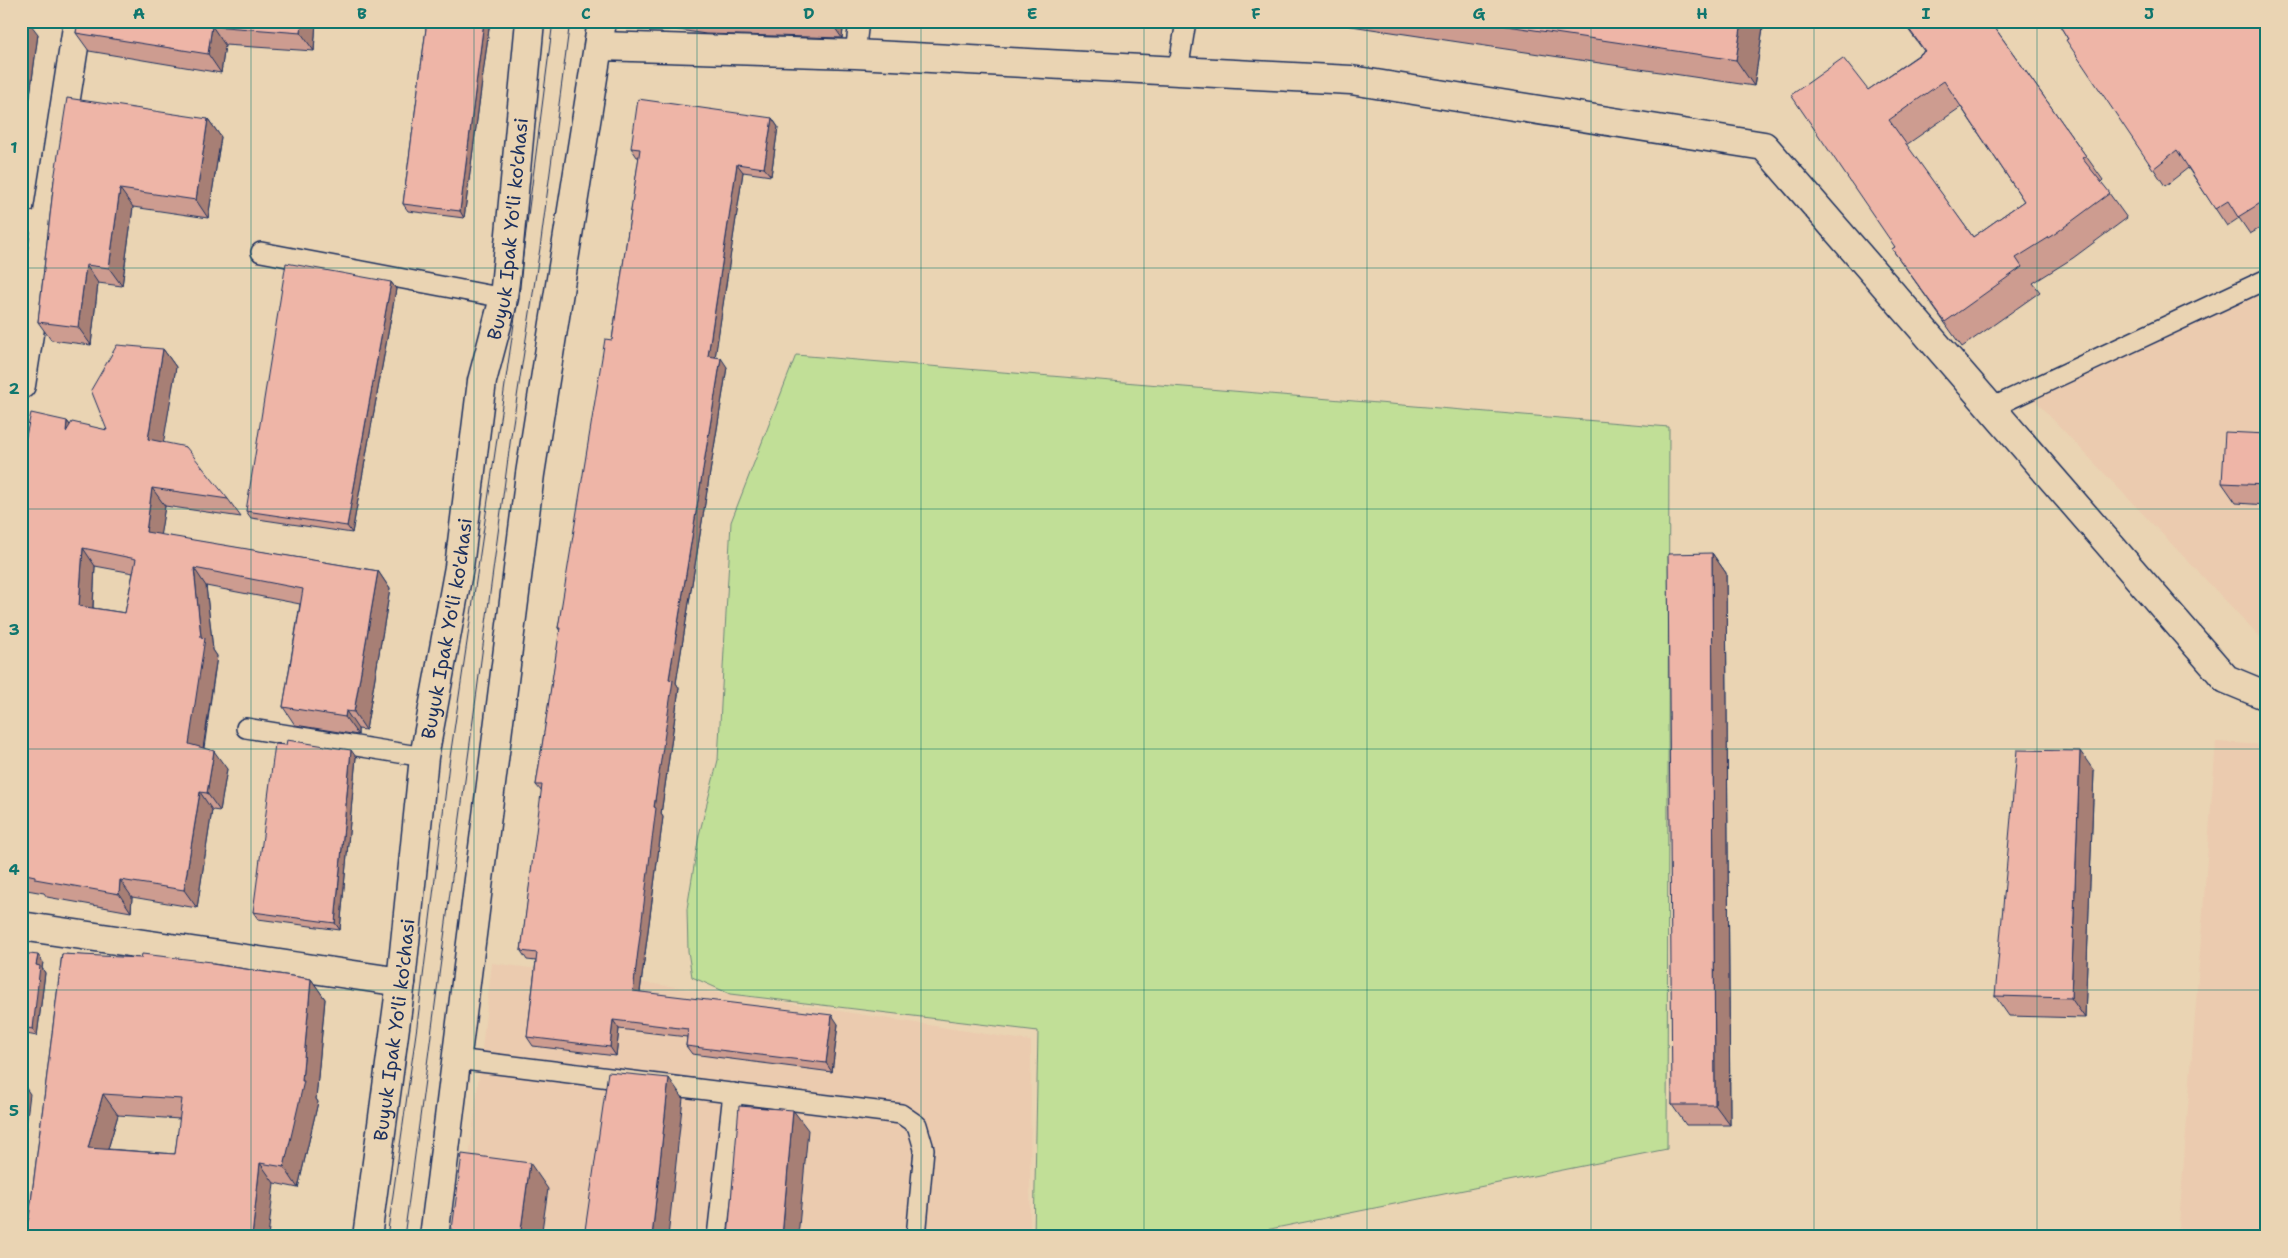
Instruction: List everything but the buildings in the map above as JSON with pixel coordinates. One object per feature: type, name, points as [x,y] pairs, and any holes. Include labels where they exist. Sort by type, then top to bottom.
[{"type":"street","points":[[21,385],[78,21]]},
{"type":"street","name":"Buyuk Ipak Yo'li ko'chasi","points":[[367,1237],[401,982],[424,757],[459,567],[482,382],[504,298],[530,21]]},
{"type":"street","points":[[434,1237],[530,474],[601,34],[855,54],[1351,80],[1764,146],[2226,679],[2267,696]]},
{"type":"street","points":[[21,926],[65,943],[401,982]]},
{"type":"lane","points":[[855,54],[859,21]]},
{"type":"lane","points":[[1178,71],[1186,21]]},
{"type":"lane","points":[[21,225],[47,217]]},
{"type":"lane","points":[[262,252],[504,298]]},
{"type":"lane","points":[[1991,408],[2267,279]]},
{"type":"lane","points":[[246,728],[424,757]]},
{"type":"lane","points":[[456,1059],[901,1114],[917,1125],[924,1148],[916,1237]]},
{"type":"lane","points":[[717,1237],[733,1093]]},
{"type":"shaded area","points":[[2267,274],[2267,644],[2021,386]]},
{"type":"shaded area","points":[[2216,742],[2267,745],[2267,1237],[2178,1237]]},
{"type":"shaded area","points":[[492,963],[730,994],[1031,1041],[1030,1237],[460,1237]]},
{"type":"green space","points":[[796,355],[1669,427],[1667,1149],[1231,1237],[1034,1237],[1038,1031],[730,994],[692,977],[688,951],[687,909],[699,835],[718,760],[731,522]]},
{"type":"tram line","points":[[387,1237],[417,1026],[449,764],[515,317],[553,21]]},
{"type":"tram line","points":[[404,1237],[511,436],[540,248],[570,21]]}]
